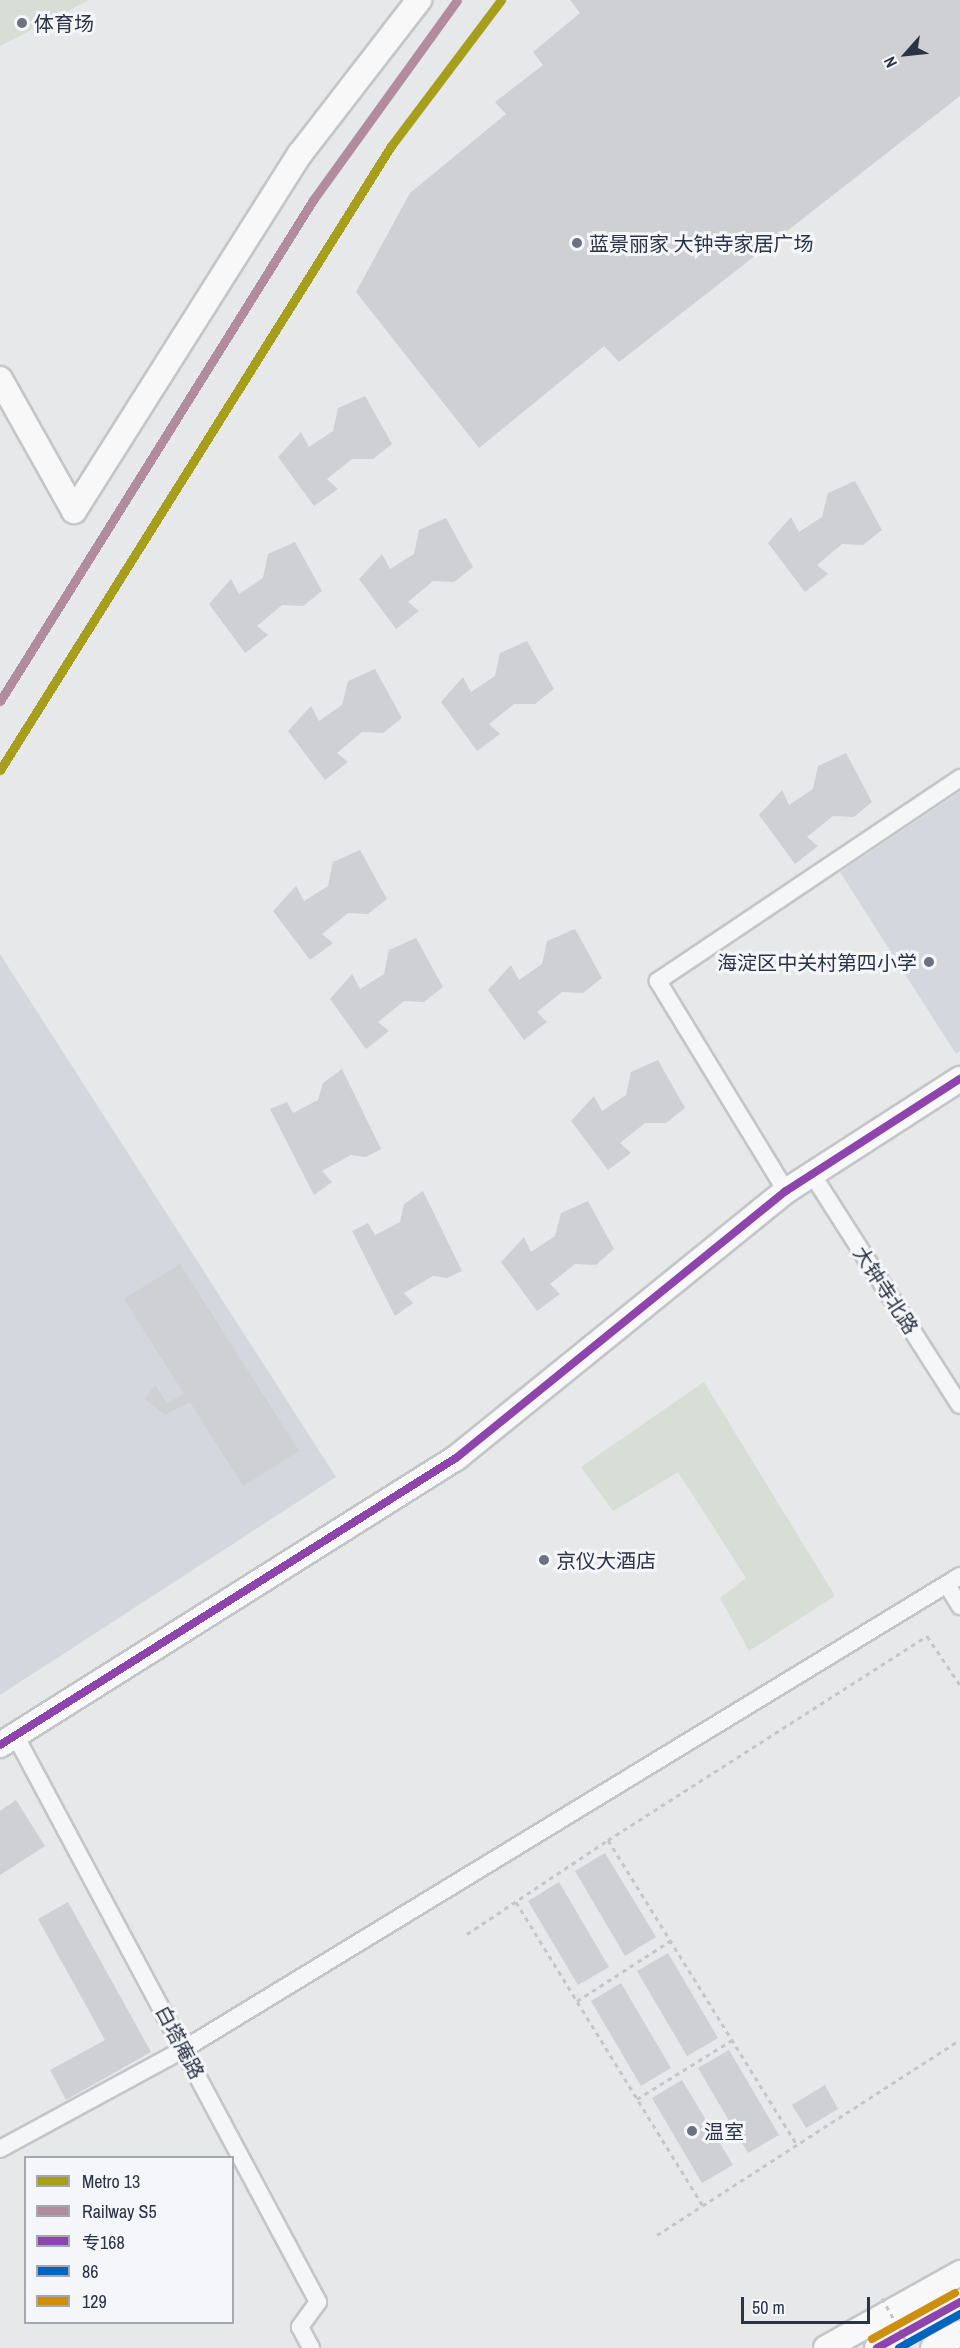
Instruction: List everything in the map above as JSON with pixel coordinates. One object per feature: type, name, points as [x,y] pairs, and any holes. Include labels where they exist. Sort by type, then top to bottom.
[{"type":"street","points":[[0,379],[74,511],[300,154],[419,0]]},
{"type":"street","points":[[786,1191],[658,981],[960,778]]},
{"type":"street","points":[[8,1740],[456,1458],[786,1191],[960,1079]]},
{"type":"street","name":"大钟寺北路","points":[[812,1174],[960,1405]]},
{"type":"street","points":[[0,2149],[184,2049],[953,1581],[960,1606]]},
{"type":"street","name":"白塔庵路","points":[[8,1740],[184,2049],[318,2301],[300,2327],[311,2348]]},
{"type":"street","points":[[826,2348],[960,2273]]},
{"type":"street","points":[[877,2348],[960,2302]]},
{"type":"street","points":[[933,2348],[960,2333]]},
{"type":"path","points":[[467,1934],[608,1840],[927,1636],[960,1684]]},
{"type":"path","points":[[608,1840],[797,2145]]},
{"type":"path","points":[[516,1902],[703,2206]]},
{"type":"path","points":[[577,2001],[670,1941]]},
{"type":"path","points":[[637,2099],[732,2040]]},
{"type":"path","points":[[657,2235],[960,2040]]},
{"type":"path","points":[[882,2298],[910,2348]]},
{"type":"shaded area","name":"体育场","points":[[0,0],[89,0],[0,46]]},
{"type":"shaded area","name":"海淀区中关村第四小学","points":[[960,792],[960,1051],[956,1054],[840,872]]},
{"type":"shaded area","points":[[0,954],[336,1477],[0,1695]]},
{"type":"shaded area","points":[[704,1382],[835,1596],[749,1651],[720,1598],[746,1578],[678,1472],[613,1511],[581,1467]]},
{"type":"building","name":"蓝景丽家 大钟寺家居广场","points":[[570,0],[960,0],[960,96],[619,362],[604,346],[479,448],[356,292],[410,193],[506,114],[495,102],[543,65],[533,52],[580,13]]},
{"type":"building","points":[[365,396],[392,444],[373,459],[352,459],[327,479],[338,489],[314,506],[278,457],[301,432],[309,447],[333,431],[338,408]]},
{"type":"building","points":[[855,481],[882,530],[863,545],[842,544],[817,565],[828,574],[805,592],[768,543],[791,517],[799,532],[822,517],[828,493]]},
{"type":"building","points":[[446,518],[473,567],[454,582],[433,581],[408,602],[419,611],[396,629],[359,579],[382,554],[390,569],[414,554],[419,530]]},
{"type":"building","points":[[295,542],[322,591],[303,606],[282,605],[257,626],[268,635],[245,653],[209,604],[231,579],[239,594],[263,578],[268,554]]},
{"type":"building","points":[[527,641],[554,689],[535,704],[514,704],[489,724],[500,734],[477,751],[441,702],[463,677],[471,692],[495,676],[500,653]]},
{"type":"building","points":[[375,669],[402,718],[383,733],[362,732],[337,753],[348,762],[325,780],[288,731],[311,706],[319,721],[342,705],[348,681]]},
{"type":"building","points":[[846,753],[872,802],[854,817],[833,816],[807,837],[818,846],[795,864],[759,815],[782,790],[789,805],[813,789],[818,766]]},
{"type":"building","points":[[360,850],[387,899],[368,914],[348,913],[322,934],[333,943],[310,960],[273,911],[296,886],[304,901],[328,886],[333,862]]},
{"type":"building","points":[[575,929],[602,978],[583,993],[562,992],[537,1012],[547,1022],[524,1040],[488,990],[511,965],[519,980],[542,964],[547,941]]},
{"type":"building","points":[[416,938],[443,987],[424,1002],[404,1001],[378,1022],[389,1031],[366,1049],[330,999],[352,974],[360,989],[384,974],[389,950]]},
{"type":"building","points":[[658,1060],[685,1108],[666,1123],[645,1123],[620,1143],[631,1153],[608,1170],[571,1121],[594,1096],[602,1111],[626,1095],[631,1072]]},
{"type":"building","points":[[342,1069],[381,1149],[366,1157],[351,1155],[322,1171],[332,1182],[314,1195],[270,1109],[287,1102],[293,1113],[318,1100],[323,1083]]},
{"type":"building","points":[[423,1191],[462,1271],[447,1278],[433,1276],[404,1293],[413,1303],[395,1316],[352,1231],[368,1223],[375,1235],[400,1222],[404,1204]]},
{"type":"building","points":[[588,1201],[614,1249],[596,1265],[575,1264],[550,1284],[560,1294],[537,1311],[501,1262],[524,1237],[531,1252],[555,1236],[561,1213]]},
{"type":"building","points":[[180,1264],[299,1451],[243,1486],[190,1402],[165,1415],[145,1399],[155,1385],[167,1403],[184,1394],[124,1299]]},
{"type":"building","points":[[16,1800],[45,1846],[0,1875],[0,1811]]},
{"type":"building","points":[[605,1853],[656,1937],[625,1956],[575,1871]]},
{"type":"building","points":[[559,1882],[609,1967],[578,1985],[528,1901]]},
{"type":"building","points":[[68,1902],[151,2052],[66,2100],[50,2070],[105,2040],[38,1919]]},
{"type":"building","points":[[668,1953],[718,2038],[687,2056],[637,1971]]},
{"type":"building","points":[[621,1983],[671,2068],[641,2086],[591,2001]]},
{"type":"building","name":"温室","points":[[729,2050],[779,2135],[748,2153],[698,2068]]},
{"type":"building","name":"温室","points":[[682,2080],[733,2165],[702,2183],[652,2098]]},
{"type":"building","points":[[825,2085],[838,2109],[806,2128],[792,2105]]},
{"type":"metro line","name":"13","points":[[0,770],[391,146],[501,0]]},
{"type":"rail line","name":"S5","points":[[0,701],[313,200],[457,0]]},
{"type":"transit line","name":"专168","points":[[0,1745],[456,1458],[786,1191],[960,1079]]},
{"type":"transit line","name":"129","points":[[872,2339],[955,2293]]},
{"type":"transit line","name":"专168","points":[[877,2348],[960,2302]]},
{"type":"transit line","name":"86","points":[[899,2348],[960,2314]]},
{"type":"place","name":"体育场","points":[[22,23]]},
{"type":"place","name":"蓝景丽家 大钟寺家居广场","points":[[577,243]]},
{"type":"place","name":"海淀区中关村第四小学","points":[[929,962]]},
{"type":"place","name":"京仪大酒店","points":[[544,1560]]},
{"type":"place","name":"温室","points":[[692,2131]]}]
